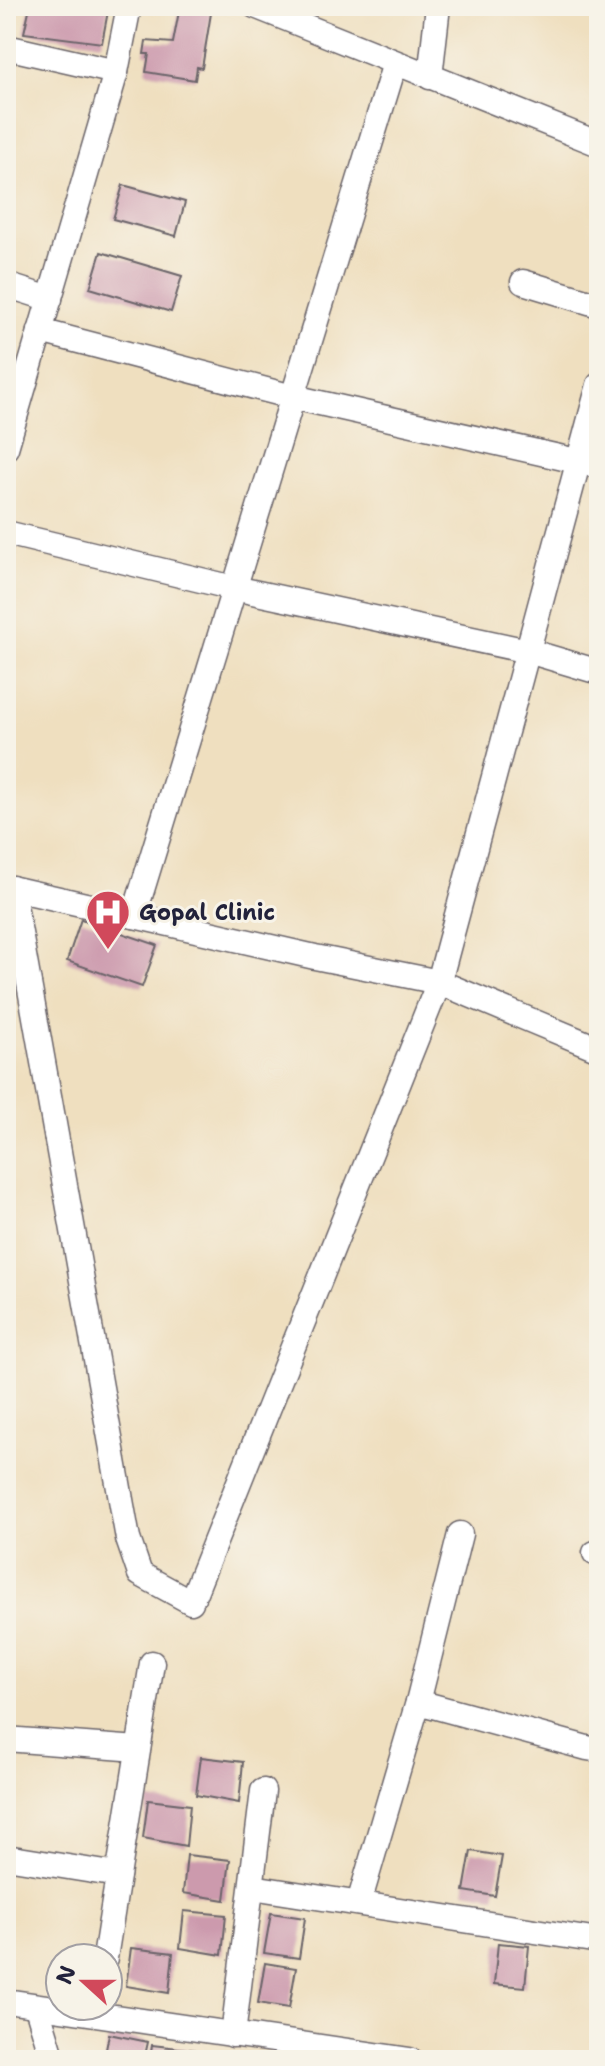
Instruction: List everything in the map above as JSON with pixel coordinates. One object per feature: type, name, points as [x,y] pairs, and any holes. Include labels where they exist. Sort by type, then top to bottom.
[{"type":"street","points":[[6,448],[116,72],[129,6]]},
{"type":"street","points":[[255,6],[599,144]]},
{"type":"street","points":[[430,77],[438,6]]},
{"type":"street","points":[[6,47],[116,72]]},
{"type":"street","points":[[134,916],[395,63]]},
{"type":"street","points":[[523,282],[599,305]]},
{"type":"street","points":[[6,285],[50,299]]},
{"type":"street","points":[[40,331],[293,397],[589,464]]},
{"type":"street","points":[[599,385],[589,464],[528,651],[439,982],[191,1602],[140,1574],[128,1539],[9,887],[439,982],[599,1049]]},
{"type":"street","points":[[6,533],[234,588],[528,651],[599,672]]},
{"type":"street","points":[[359,1903],[418,1702],[460,1534]]},
{"type":"street","points":[[108,1942],[152,1663]]},
{"type":"street","points":[[418,1702],[599,1750]]},
{"type":"street","points":[[6,1739],[138,1749]]},
{"type":"street","points":[[233,2035],[263,1791]]},
{"type":"street","points":[[6,1857],[118,1875]]},
{"type":"street","points":[[252,1887],[599,1941]]},
{"type":"street","points":[[6,2001],[44,2007]]},
{"type":"street","points":[[37,2007],[53,2060]]},
{"type":"street","points":[[124,2016],[410,2060]]},
{"type":"building","points":[[30,6],[109,6],[102,43],[24,33]]},
{"type":"building","points":[[180,6],[211,13],[202,68],[197,67],[195,80],[146,72],[149,54],[144,54],[146,41],[173,43]]},
{"type":"building","points":[[123,185],[185,202],[176,236],[113,219]]},
{"type":"building","points":[[101,252],[182,276],[171,312],[90,288]]},
{"type":"building","points":[[81,919],[157,945],[142,987],[67,961]]},
{"type":"building","points":[[201,1757],[243,1762],[239,1803],[196,1795]]},
{"type":"building","points":[[148,1800],[190,1805],[186,1846],[143,1838]]},
{"type":"building","points":[[471,1851],[502,1856],[495,1896],[464,1891]]},
{"type":"building","points":[[187,1855],[230,1860],[225,1900],[183,1893]]},
{"type":"building","points":[[184,1911],[226,1915],[222,1955],[180,1948]]},
{"type":"building","points":[[271,1913],[305,1918],[299,1958],[264,1953]]},
{"type":"building","points":[[498,1943],[529,1946],[525,1987],[494,1984]]},
{"type":"building","points":[[131,1948],[173,1953],[169,1993],[126,1986]]},
{"type":"building","points":[[265,1963],[296,1968],[289,2008],[258,2003]]},
{"type":"building","points":[[109,2034],[148,2042],[144,2060],[104,2060]]},
{"type":"building","points":[[152,2045],[195,2050],[194,2060],[150,2060]]},
{"type":"place","name":"Gopal Clinic","points":[[108,951]]}]
